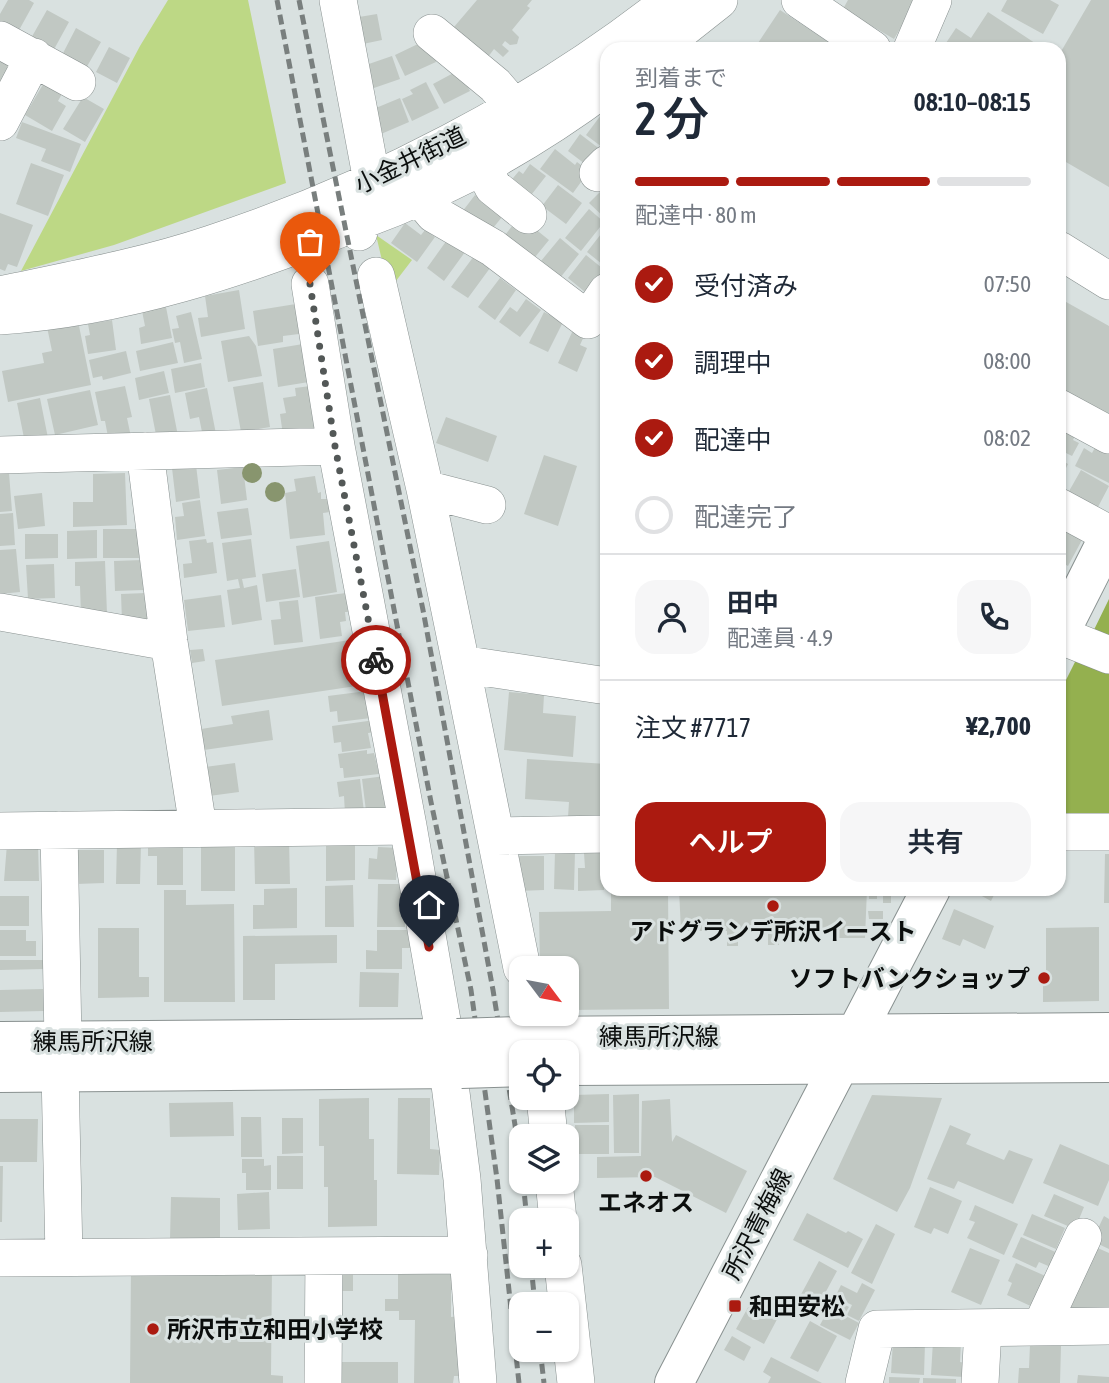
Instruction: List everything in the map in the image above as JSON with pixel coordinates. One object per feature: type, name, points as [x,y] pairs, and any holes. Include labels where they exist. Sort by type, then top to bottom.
[{"type":"main road","points":[[1066,621],[1109,535]]},
{"type":"main road","name":"所沢青梅線","points":[[682,1381],[847,1049],[927,896]]},
{"type":"main road","name":"練馬所沢線","points":[[579,1065],[1109,1032]]},
{"type":"main road","name":"練馬所沢線","points":[[0,1041],[62,1056],[453,1054],[528,1038],[847,1049],[1109,1063]]},
{"type":"main road","name":"練馬所沢線","points":[[0,1073],[62,1056]]},
{"type":"street","points":[[338,0],[372,181]]},
{"type":"street","name":"小金井街道","points":[[616,42],[671,0]]},
{"type":"street","points":[[666,42],[719,0]]},
{"type":"street","points":[[800,0],[862,42]]},
{"type":"street","points":[[915,42],[933,0]]},
{"type":"street","points":[[432,33],[495,85],[513,106]]},
{"type":"street","points":[[0,40],[77,82]]},
{"type":"street","name":"小金井街道","points":[[0,295],[123,269],[211,244],[372,181],[513,106],[600,53]]},
{"type":"street","points":[[0,122],[34,57]]},
{"type":"street","points":[[0,316],[40,313],[126,298],[307,261],[358,227],[482,165],[600,95]]},
{"type":"street","points":[[482,165],[493,187],[528,215]]},
{"type":"street","points":[[419,196],[434,214],[499,253],[588,320],[600,302]]},
{"type":"street","points":[[1066,254],[1109,281]]},
{"type":"street","points":[[307,261],[335,446],[453,1054],[478,1383]]},
{"type":"street","points":[[376,276],[425,489],[520,956]]},
{"type":"street","points":[[1066,412],[1109,436]]},
{"type":"street","points":[[0,455],[335,446]]},
{"type":"street","points":[[145,452],[169,642],[198,827]]},
{"type":"street","points":[[425,489],[486,505]]},
{"type":"street","points":[[1066,511],[1109,535]]},
{"type":"street","points":[[0,612],[169,642]]},
{"type":"street","points":[[1066,638],[1109,655]]},
{"type":"street","points":[[460,664],[600,685]]},
{"type":"street","points":[[0,831],[408,825]]},
{"type":"street","points":[[59,830],[64,1257]]},
{"type":"street","points":[[1066,832],[1109,832]]},
{"type":"street","points":[[497,836],[600,834]]},
{"type":"street","points":[[1041,1327],[1083,1237]]},
{"type":"street","points":[[0,1258],[469,1255]]},
{"type":"street","points":[[323,1383],[324,1256]]},
{"type":"street","points":[[564,1278],[576,1383]]},
{"type":"street","points":[[864,1383],[877,1329],[1109,1326]]},
{"type":"street","points":[[980,1383],[983,1329]]},
{"type":"green space","points":[[168,0],[248,0],[286,183],[114,245],[21,271],[140,46]]},
{"type":"green space","points":[[376,235],[412,260],[389,290]]},
{"type":"green space","points":[[1109,599],[1109,646],[1090,638]]},
{"type":"green space","points":[[1080,652],[1109,664],[1109,818],[1066,818],[1066,680]]},
{"type":"building","points":[[8,0],[29,0],[34,3],[18,32],[0,22],[0,14]]},
{"type":"building","points":[[477,0],[532,0],[527,6],[530,8],[512,30],[519,37],[517,44],[510,45],[505,41],[502,45],[509,51],[503,57],[494,49],[488,57],[448,34]]},
{"type":"building","points":[[848,0],[917,0],[894,39],[843,9]]},
{"type":"building","points":[[1007,0],[1050,0],[1059,5],[1043,34],[1001,11]]},
{"type":"building","points":[[1091,0],[1109,0],[1109,187],[1066,162],[1066,43]]},
{"type":"building","points":[[47,10],[69,22],[52,53],[30,40]]},
{"type":"building","points":[[780,10],[828,42],[759,42]]},
{"type":"building","points":[[988,12],[1033,42],[947,42],[956,28],[971,38]]},
{"type":"building","points":[[377,14],[382,40],[358,45],[353,18]]},
{"type":"building","points":[[76,28],[101,42],[85,70],[61,57]]},
{"type":"building","points":[[420,43],[424,51],[430,48],[436,62],[405,76],[395,55]]},
{"type":"building","points":[[109,47],[130,58],[117,83],[96,72]]},
{"type":"building","points":[[392,56],[400,79],[371,89],[363,66]]},
{"type":"building","points":[[0,59],[16,66],[0,84]]},
{"type":"building","points":[[459,70],[470,91],[444,104],[433,84]]},
{"type":"building","points":[[45,81],[63,92],[58,101],[66,106],[52,131],[25,115]]},
{"type":"building","points":[[426,82],[439,108],[412,121],[402,99],[413,94],[410,90]]},
{"type":"building","points":[[83,97],[104,109],[85,142],[63,129]]},
{"type":"building","points":[[400,98],[409,122],[381,134],[371,110]]},
{"type":"building","points":[[600,116],[600,146],[586,135]]},
{"type":"building","points":[[22,122],[81,144],[70,172],[41,161],[46,149],[16,138]]},
{"type":"building","points":[[580,134],[600,149],[589,167],[568,151]]},
{"type":"building","points":[[555,149],[575,165],[577,162],[589,171],[573,193],[540,169]]},
{"type":"building","points":[[31,163],[64,175],[48,216],[16,204]]},
{"type":"building","points":[[530,164],[546,176],[528,199],[508,184],[519,171],[523,174]]},
{"type":"building","points":[[558,185],[582,203],[566,224],[542,206]]},
{"type":"building","points":[[600,192],[600,213],[589,203]]},
{"type":"building","points":[[475,195],[502,217],[489,233],[462,212]]},
{"type":"building","points":[[589,209],[600,219],[600,227],[581,251],[565,238]]},
{"type":"building","points":[[0,213],[33,225],[17,267],[8,264],[5,271],[0,269]]},
{"type":"building","points":[[516,221],[531,233],[534,228],[549,240],[531,262],[502,239]]},
{"type":"building","points":[[405,223],[421,235],[425,230],[435,237],[417,262],[391,243]]},
{"type":"building","points":[[600,235],[600,262],[587,252]]},
{"type":"building","points":[[560,238],[579,254],[556,283],[536,267]]},
{"type":"building","points":[[447,240],[465,252],[444,281],[427,268]]},
{"type":"building","points":[[586,255],[600,266],[600,279],[592,282],[585,292],[568,278]]},
{"type":"building","points":[[474,256],[490,268],[468,298],[451,287]]},
{"type":"building","points":[[500,278],[516,290],[495,320],[478,307]]},
{"type":"building","points":[[239,290],[245,329],[201,337],[198,318],[208,317],[205,296]]},
{"type":"building","points":[[526,299],[541,310],[520,337],[499,322],[510,307],[517,312]]},
{"type":"building","points":[[1066,302],[1109,326],[1109,421],[1066,397]]},
{"type":"building","points":[[302,303],[307,333],[283,336],[283,342],[258,346],[253,311]]},
{"type":"building","points":[[166,307],[172,338],[141,344],[139,328],[145,326],[142,311]]},
{"type":"building","points":[[191,312],[202,359],[184,363],[180,342],[175,343],[172,329],[179,328],[176,316]]},
{"type":"building","points":[[544,312],[563,322],[548,352],[529,343]]},
{"type":"building","points":[[112,320],[116,350],[88,354],[85,336],[90,335],[88,324]]},
{"type":"building","points":[[78,321],[91,385],[8,402],[2,371],[44,363],[42,353],[52,351],[47,327]]},
{"type":"building","points":[[574,328],[585,334],[580,345],[587,348],[577,372],[558,363]]},
{"type":"building","points":[[249,336],[256,346],[262,376],[228,382],[221,341]]},
{"type":"building","points":[[173,342],[178,363],[140,371],[136,351]]},
{"type":"building","points":[[309,343],[315,381],[278,387],[273,349]]},
{"type":"building","points":[[126,351],[131,373],[103,380],[102,376],[93,378],[89,360]]},
{"type":"building","points":[[201,363],[205,387],[175,393],[171,369]]},
{"type":"building","points":[[164,371],[169,393],[139,400],[135,378]]},
{"type":"building","points":[[263,382],[270,427],[241,432],[233,387]]},
{"type":"building","points":[[318,385],[325,429],[283,435],[280,414],[286,413],[283,398],[296,396],[295,388]]},
{"type":"building","points":[[125,386],[132,417],[127,418],[131,437],[109,442],[95,392]]},
{"type":"building","points":[[207,388],[216,434],[203,437],[199,417],[190,419],[185,393]]},
{"type":"building","points":[[90,390],[98,425],[55,435],[47,399]]},
{"type":"building","points":[[170,395],[178,436],[157,440],[149,399]]},
{"type":"building","points":[[40,398],[48,438],[25,443],[17,403]]},
{"type":"building","points":[[446,417],[497,436],[488,462],[436,443]]},
{"type":"building","points":[[1066,428],[1076,433],[1073,440],[1079,443],[1072,456],[1066,453]]},
{"type":"building","points":[[1097,444],[1109,447],[1109,483],[1075,466],[1084,448],[1092,453]]},
{"type":"building","points":[[544,455],[577,466],[558,526],[524,514]]},
{"type":"building","points":[[196,465],[200,498],[176,502],[172,468]]},
{"type":"building","points":[[243,467],[247,500],[221,504],[217,470]]},
{"type":"building","points":[[1081,470],[1109,486],[1098,507],[1092,504],[1089,508],[1066,501]]},
{"type":"building","points":[[9,473],[12,511],[0,512],[0,474]]},
{"type":"building","points":[[125,473],[127,525],[73,527],[73,502],[93,502],[93,474]]},
{"type":"building","points":[[315,476],[321,499],[328,499],[330,512],[323,513],[325,535],[290,539],[285,493],[296,491],[294,479]]},
{"type":"building","points":[[42,493],[45,526],[18,529],[14,496]]},
{"type":"building","points":[[200,500],[205,536],[177,540],[175,517],[184,516],[182,503]]},
{"type":"building","points":[[248,508],[252,535],[221,539],[217,512]]},
{"type":"building","points":[[13,513],[15,545],[0,546],[0,514]]},
{"type":"building","points":[[103,529],[139,529],[139,558],[103,558]]},
{"type":"building","points":[[1066,529],[1083,538],[1068,566],[1066,565]]},
{"type":"building","points":[[97,530],[97,558],[67,559],[67,531]]},
{"type":"building","points":[[25,534],[58,534],[58,558],[25,559]]},
{"type":"building","points":[[206,539],[207,543],[213,542],[217,573],[184,578],[183,564],[192,563],[189,541]]},
{"type":"building","points":[[251,539],[256,577],[242,579],[244,588],[257,585],[262,620],[232,625],[227,590],[240,588],[238,579],[227,581],[222,543]]},
{"type":"building","points":[[329,541],[337,592],[303,598],[296,546]]},
{"type":"building","points":[[16,549],[20,592],[0,594],[0,550]]},
{"type":"building","points":[[143,560],[144,590],[115,591],[114,561]]},
{"type":"building","points":[[105,561],[107,614],[81,615],[80,586],[75,586],[75,562]]},
{"type":"building","points":[[54,564],[55,598],[28,599],[26,565]]},
{"type":"building","points":[[296,569],[300,597],[266,602],[262,574]]},
{"type":"building","points":[[146,593],[153,621],[122,621],[121,594]]},
{"type":"building","points":[[346,593],[348,612],[345,612],[346,621],[340,622],[342,636],[320,639],[315,597]]},
{"type":"building","points":[[221,595],[225,627],[188,631],[184,600]]},
{"type":"building","points":[[298,600],[303,642],[274,645],[271,620],[281,619],[279,602]]},
{"type":"building","points":[[357,639],[363,685],[222,706],[215,660]]},
{"type":"building","points":[[203,649],[205,661],[192,663],[190,650]]},
{"type":"building","points":[[367,691],[371,718],[338,722],[337,711],[330,712],[328,696]]},
{"type":"building","points":[[509,692],[544,695],[543,713],[576,716],[573,757],[504,750]]},
{"type":"building","points":[[269,710],[273,740],[204,750],[201,729],[233,724],[231,716]]},
{"type":"building","points":[[375,720],[376,732],[368,733],[371,748],[342,752],[341,742],[334,743],[332,726]]},
{"type":"building","points":[[367,750],[367,754],[374,753],[379,774],[344,778],[338,754]]},
{"type":"building","points":[[527,759],[600,764],[600,819],[568,817],[569,802],[525,799]]},
{"type":"building","points":[[235,763],[239,792],[209,796],[205,767]]},
{"type":"building","points":[[385,776],[389,808],[366,811],[362,779]]},
{"type":"building","points":[[360,779],[364,812],[345,814],[344,796],[339,797],[337,782]]},
{"type":"building","points":[[289,838],[290,884],[255,884],[254,839]]},
{"type":"building","points":[[148,839],[183,839],[183,885],[157,885],[157,856],[148,856]]},
{"type":"building","points":[[326,839],[355,839],[355,880],[326,881]]},
{"type":"building","points":[[201,840],[235,840],[235,891],[201,891]]},
{"type":"building","points":[[38,843],[39,881],[4,881],[7,844]]},
{"type":"building","points":[[117,843],[141,843],[140,884],[116,884]]},
{"type":"building","points":[[378,847],[398,848],[396,880],[368,879],[369,858],[377,859]]},
{"type":"building","points":[[76,850],[104,850],[104,883],[76,884]]},
{"type":"building","points":[[555,851],[575,851],[574,890],[554,889]]},
{"type":"building","points":[[584,853],[600,853],[600,890],[578,891],[578,868],[585,868]]},
{"type":"building","points":[[1105,854],[1109,854],[1109,903],[1104,903]]},
{"type":"building","points":[[518,856],[544,856],[544,890],[518,891]]},
{"type":"building","points":[[378,884],[405,884],[405,927],[377,927]]},
{"type":"building","points":[[353,885],[354,927],[325,927],[325,886]]},
{"type":"building","points":[[297,888],[297,928],[253,929],[253,905],[264,905],[264,889]]},
{"type":"building","points":[[164,890],[186,890],[186,905],[234,904],[235,1002],[164,1002]]},
{"type":"building","points":[[0,896],[29,896],[29,926],[0,926]]},
{"type":"building","points":[[611,896],[668,896],[669,1009],[579,1010],[579,956],[540,956],[539,912],[611,911]]},
{"type":"building","name":"アドグランデ所沢イースト","points":[[679,896],[867,896],[865,938],[838,938],[838,935],[832,936],[832,930],[779,930],[779,945],[768,945],[768,931],[738,931],[738,946],[727,946],[727,931],[681,931]]},
{"type":"building","points":[[883,896],[891,896],[891,903],[883,903]]},
{"type":"building","points":[[954,909],[994,926],[985,949],[963,939],[960,946],[942,939]]},
{"type":"building","points":[[868,911],[883,911],[883,919],[869,919]]},
{"type":"building","points":[[1099,927],[1099,1001],[1043,1002],[1046,928]]},
{"type":"building","points":[[98,928],[139,928],[139,977],[149,977],[149,997],[98,998]]},
{"type":"building","points":[[0,930],[26,930],[26,941],[36,941],[36,956],[0,956]]},
{"type":"building","points":[[377,930],[411,930],[412,948],[402,948],[402,969],[366,969],[366,950],[377,951]]},
{"type":"building","points":[[337,935],[337,963],[275,964],[275,1000],[243,1000],[243,936]]},
{"type":"building","points":[[0,960],[44,960],[44,969],[0,970]]},
{"type":"building","points":[[360,972],[399,973],[398,1007],[359,1007]]},
{"type":"building","points":[[44,989],[44,1011],[0,1012],[0,990]]},
{"type":"building","points":[[609,1094],[609,1122],[574,1123],[574,1110],[579,1110],[579,1095]]},
{"type":"building","points":[[639,1094],[639,1153],[614,1153],[613,1095]]},
{"type":"building","points":[[872,1095],[942,1098],[910,1188],[897,1212],[833,1179]]},
{"type":"building","points":[[369,1098],[369,1139],[374,1139],[374,1180],[377,1180],[377,1226],[328,1227],[324,1146],[319,1146],[319,1099]]},
{"type":"building","points":[[398,1098],[430,1098],[430,1149],[440,1150],[439,1175],[397,1174]]},
{"type":"building","points":[[670,1099],[672,1142],[676,1135],[747,1171],[726,1213],[655,1177],[597,1178],[597,1157],[641,1156],[642,1101]]},
{"type":"building","points":[[233,1102],[234,1136],[170,1137],[169,1103]]},
{"type":"building","points":[[241,1117],[261,1117],[262,1157],[241,1157]]},
{"type":"building","points":[[282,1118],[303,1118],[303,1153],[282,1154]]},
{"type":"building","points":[[0,1119],[38,1119],[37,1162],[0,1162]]},
{"type":"building","points":[[579,1125],[609,1125],[609,1154],[579,1154]]},
{"type":"building","points":[[950,1125],[971,1134],[966,1144],[1004,1160],[1009,1150],[1033,1159],[1013,1204],[958,1181],[954,1189],[927,1179]]},
{"type":"building","points":[[1060,1144],[1109,1165],[1109,1180],[1098,1206],[1043,1183]]},
{"type":"building","points":[[277,1156],[303,1156],[303,1189],[277,1189]]},
{"type":"building","points":[[242,1159],[264,1159],[264,1166],[271,1165],[271,1190],[246,1190],[246,1173],[242,1173]]},
{"type":"building","points":[[0,1166],[3,1166],[2,1222],[0,1222]]},
{"type":"building","points":[[930,1187],[962,1201],[948,1234],[934,1228],[931,1234],[914,1227]]},
{"type":"building","points":[[269,1192],[270,1229],[238,1230],[237,1194]]},
{"type":"building","points":[[1054,1194],[1084,1207],[1075,1229],[1044,1216]]},
{"type":"building","points":[[171,1197],[220,1198],[220,1239],[170,1239]]},
{"type":"building","points":[[975,1205],[1018,1224],[1004,1255],[967,1238],[975,1222],[969,1220]]},
{"type":"building","points":[[807,1213],[863,1239],[848,1268],[793,1240]]},
{"type":"building","points":[[1032,1214],[1065,1228],[1056,1249],[1023,1235]]},
{"type":"building","points":[[1104,1216],[1109,1219],[1109,1249],[1092,1241]]},
{"type":"building","points":[[876,1224],[895,1234],[872,1284],[851,1273]]},
{"type":"building","points":[[1021,1237],[1060,1254],[1053,1268],[1039,1262],[1036,1268],[1012,1257]]},
{"type":"building","points":[[1093,1246],[1109,1253],[1109,1312],[1061,1317]]},
{"type":"building","points":[[970,1248],[1000,1260],[981,1305],[951,1292]]},
{"type":"building","points":[[819,1261],[837,1271],[816,1310],[798,1300]]},
{"type":"building","points":[[1016,1263],[1050,1278],[1037,1309],[1007,1295],[1012,1283],[1008,1281]]},
{"type":"building","points":[[131,1267],[272,1267],[271,1375],[283,1376],[283,1383],[130,1383]]},
{"type":"building","points":[[342,1271],[353,1271],[353,1291],[342,1291]]},
{"type":"building","points":[[398,1271],[456,1273],[456,1290],[451,1290],[451,1317],[461,1316],[460,1376],[454,1376],[453,1383],[414,1383],[415,1320],[399,1320],[399,1311],[385,1311],[385,1299],[398,1299]]},
{"type":"building","points":[[862,1283],[875,1290],[859,1321],[847,1315],[852,1305],[835,1297],[841,1285],[857,1293]]},
{"type":"building","points":[[756,1293],[783,1308],[764,1344],[736,1329]]},
{"type":"building","points":[[834,1299],[849,1307],[844,1315],[859,1323],[850,1340],[820,1325]]},
{"type":"building","points":[[810,1321],[837,1336],[818,1372],[790,1358]]},
{"type":"building","points":[[732,1336],[751,1347],[744,1361],[724,1350]]},
{"type":"building","points":[[893,1341],[925,1343],[924,1375],[891,1373]]},
{"type":"building","points":[[933,1341],[961,1343],[960,1362],[966,1363],[964,1377],[931,1375]]},
{"type":"building","points":[[1030,1345],[1061,1346],[1060,1383],[1018,1383],[1019,1368],[1029,1368]]},
{"type":"building","points":[[771,1357],[822,1383],[768,1383],[771,1377],[763,1372]]},
{"type":"building","points":[[340,1362],[398,1362],[398,1383],[340,1383]]},
{"type":"building","points":[[1078,1375],[1109,1377],[1109,1383],[1077,1383]]},
{"type":"building","points":[[889,1377],[920,1378],[919,1383],[889,1383]]},
{"type":"building","points":[[923,1378],[956,1379],[956,1383],[923,1383]]},
{"type":"railway","points":[[277,0],[431,802],[471,990],[497,1179],[519,1383]]},
{"type":"railway","points":[[299,0],[423,610],[515,1124]]},
{"type":"railway","points":[[524,1194],[526,1208]]},
{"type":"railway","points":[[532,1278],[534,1292]]},
{"type":"railway","points":[[542,1362],[544,1383]]},
{"type":"way so far","points":[[310,284],[335,446],[376,660]]},
{"type":"place","name":"アドグランデ所沢イースト","points":[[773,906]]},
{"type":"place","name":"ソフトバンクショップ","points":[[1044,978]]},
{"type":"place","name":"エネオス","points":[[646,1176]]},
{"type":"place","name":"和田安松","points":[[735,1306]]},
{"type":"place","name":"所沢市立和田小学校","points":[[153,1329]]},
{"type":"route","points":[[376,660],[429,947]]}]
